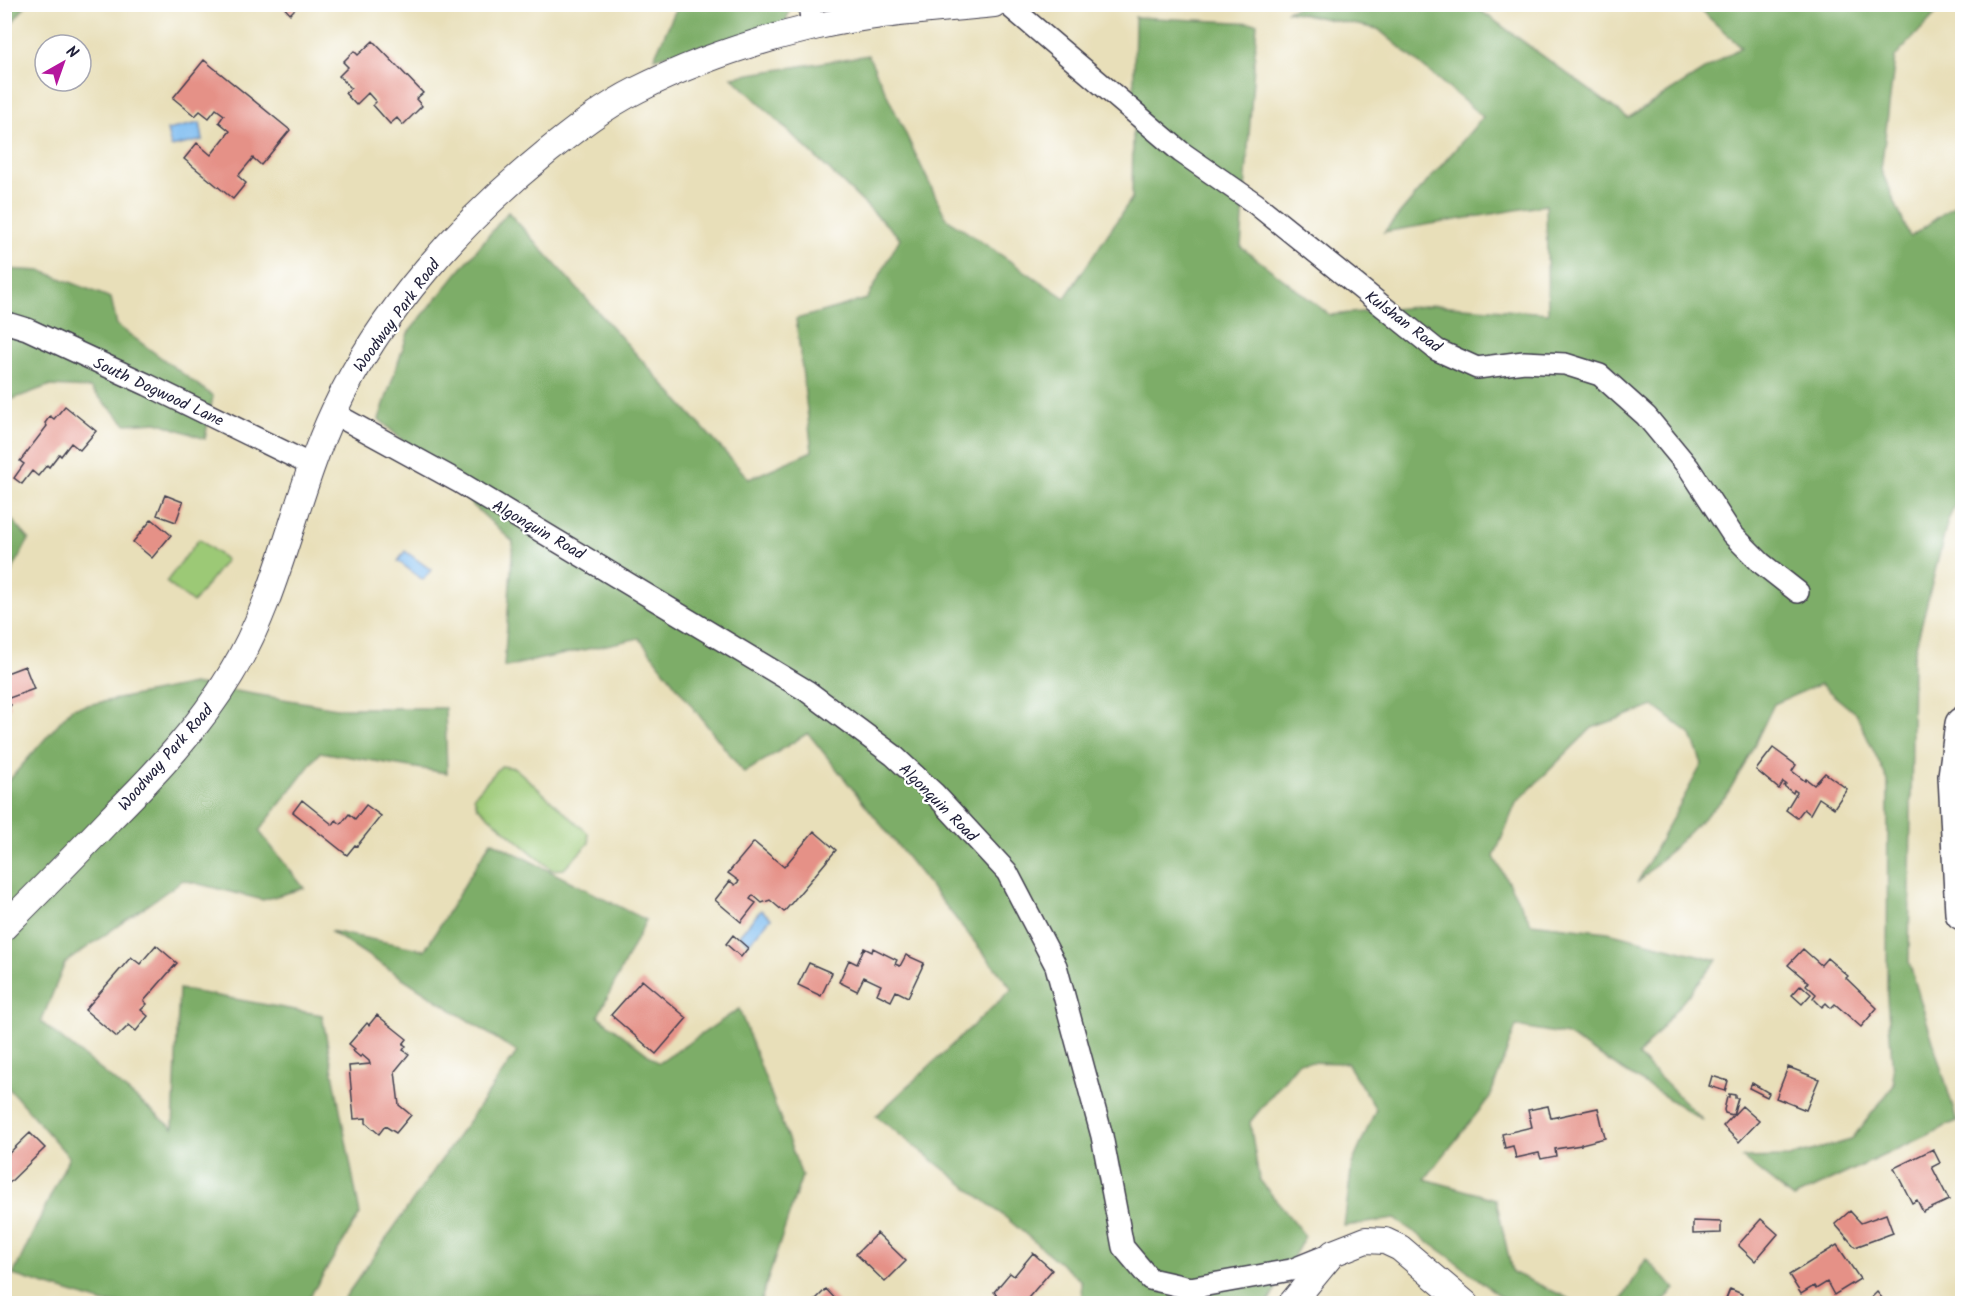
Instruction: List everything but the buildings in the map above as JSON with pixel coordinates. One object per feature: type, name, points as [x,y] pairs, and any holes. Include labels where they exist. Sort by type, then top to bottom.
[{"type":"main road","points":[[1962,724],[1956,776],[1962,913]]},
{"type":"street","name":"Woodway Park Road","points":[[4,927],[134,795],[204,716],[246,647],[265,602],[311,465],[333,413],[354,372],[427,269],[459,232],[532,165],[582,124],[638,90],[810,16],[872,15],[994,4]]},
{"type":"street","name":"Kulshan Road","points":[[1007,4],[1181,152],[1256,204],[1437,350],[1477,368],[1524,362],[1565,364],[1600,375],[1646,416],[1667,441],[1689,468],[1731,534],[1761,563],[1798,592]]},
{"type":"street","name":"South Dogwood Lane","points":[[4,321],[27,329],[148,385],[311,465]]},
{"type":"street","name":"Algonquin Road","points":[[333,413],[459,482],[807,691],[893,755],[934,793],[1006,872],[1056,966],[1102,1136],[1123,1247],[1150,1279],[1190,1288],[1291,1270],[1333,1253]]},
{"type":"street","points":[[1291,1304],[1333,1253],[1366,1240],[1385,1241],[1400,1248],[1466,1304]]},
{"type":"green space","points":[[1305,4],[1473,5],[1628,118],[1741,47],[1695,5],[1938,5],[1941,8],[1895,57],[1881,170],[1910,237],[1962,200],[1962,492],[1948,520],[1913,658],[1909,962],[1957,1121],[1793,1198],[1742,1158],[1789,1157],[1851,1140],[1894,1085],[1887,998],[1888,781],[1856,714],[1820,684],[1774,704],[1745,764],[1726,796],[1637,883],[1702,764],[1691,735],[1654,706],[1592,728],[1516,803],[1494,857],[1531,923],[1608,932],[1717,960],[1638,1056],[1704,1121],[1567,1035],[1516,1026],[1490,1097],[1425,1179],[1496,1199],[1512,1272],[1576,1302],[1584,1303],[1509,1303],[1447,1255],[1395,1219],[1344,1226],[1352,1164],[1376,1109],[1347,1063],[1299,1062],[1250,1122],[1259,1179],[1305,1236],[1268,1303],[1082,1303],[1081,1281],[1005,1217],[876,1116],[1012,989],[808,733],[744,773],[639,638],[504,667],[513,542],[379,419],[408,333],[508,212],[749,479],[812,451],[796,319],[867,299],[900,238],[732,77],[868,55],[946,218],[1065,298],[1132,198],[1135,17],[1257,23],[1241,247],[1330,315],[1435,305],[1548,313],[1546,205],[1384,232],[1483,117],[1378,29],[1287,11]]},
{"type":"green space","points":[[4,5],[26,5],[5,32]]},
{"type":"green space","points":[[678,5],[791,5],[785,25],[654,58]]},
{"type":"green space","points":[[4,269],[42,271],[111,298],[117,325],[213,396],[205,439],[157,422],[126,424],[90,388],[48,386],[5,402]]},
{"type":"green space","points":[[4,512],[29,539],[5,584]]},
{"type":"green space","points":[[199,539],[226,560],[193,603],[166,582]]},
{"type":"green space","points":[[193,684],[337,708],[445,708],[447,773],[320,752],[259,831],[304,888],[263,900],[183,880],[65,963],[41,1022],[173,1128],[179,989],[322,1015],[360,1214],[306,1303],[104,1303],[13,1275],[69,1157],[5,1084],[4,786],[72,708]]},
{"type":"green space","points":[[501,766],[515,768],[588,833],[589,843],[564,869],[552,870],[477,806],[474,796]]},
{"type":"green space","points":[[491,841],[646,920],[598,1016],[659,1063],[739,1009],[802,1176],[760,1303],[341,1303],[517,1052],[330,931],[425,950]]},
{"type":"green space","points":[[1646,1259],[1675,1289],[1661,1303],[1620,1303]]},
{"type":"water","points":[[200,123],[203,140],[171,147],[167,130]]},
{"type":"water","points":[[405,551],[431,570],[423,580],[398,561]]},
{"type":"water","points":[[761,910],[771,918],[749,943],[739,935]]}]
